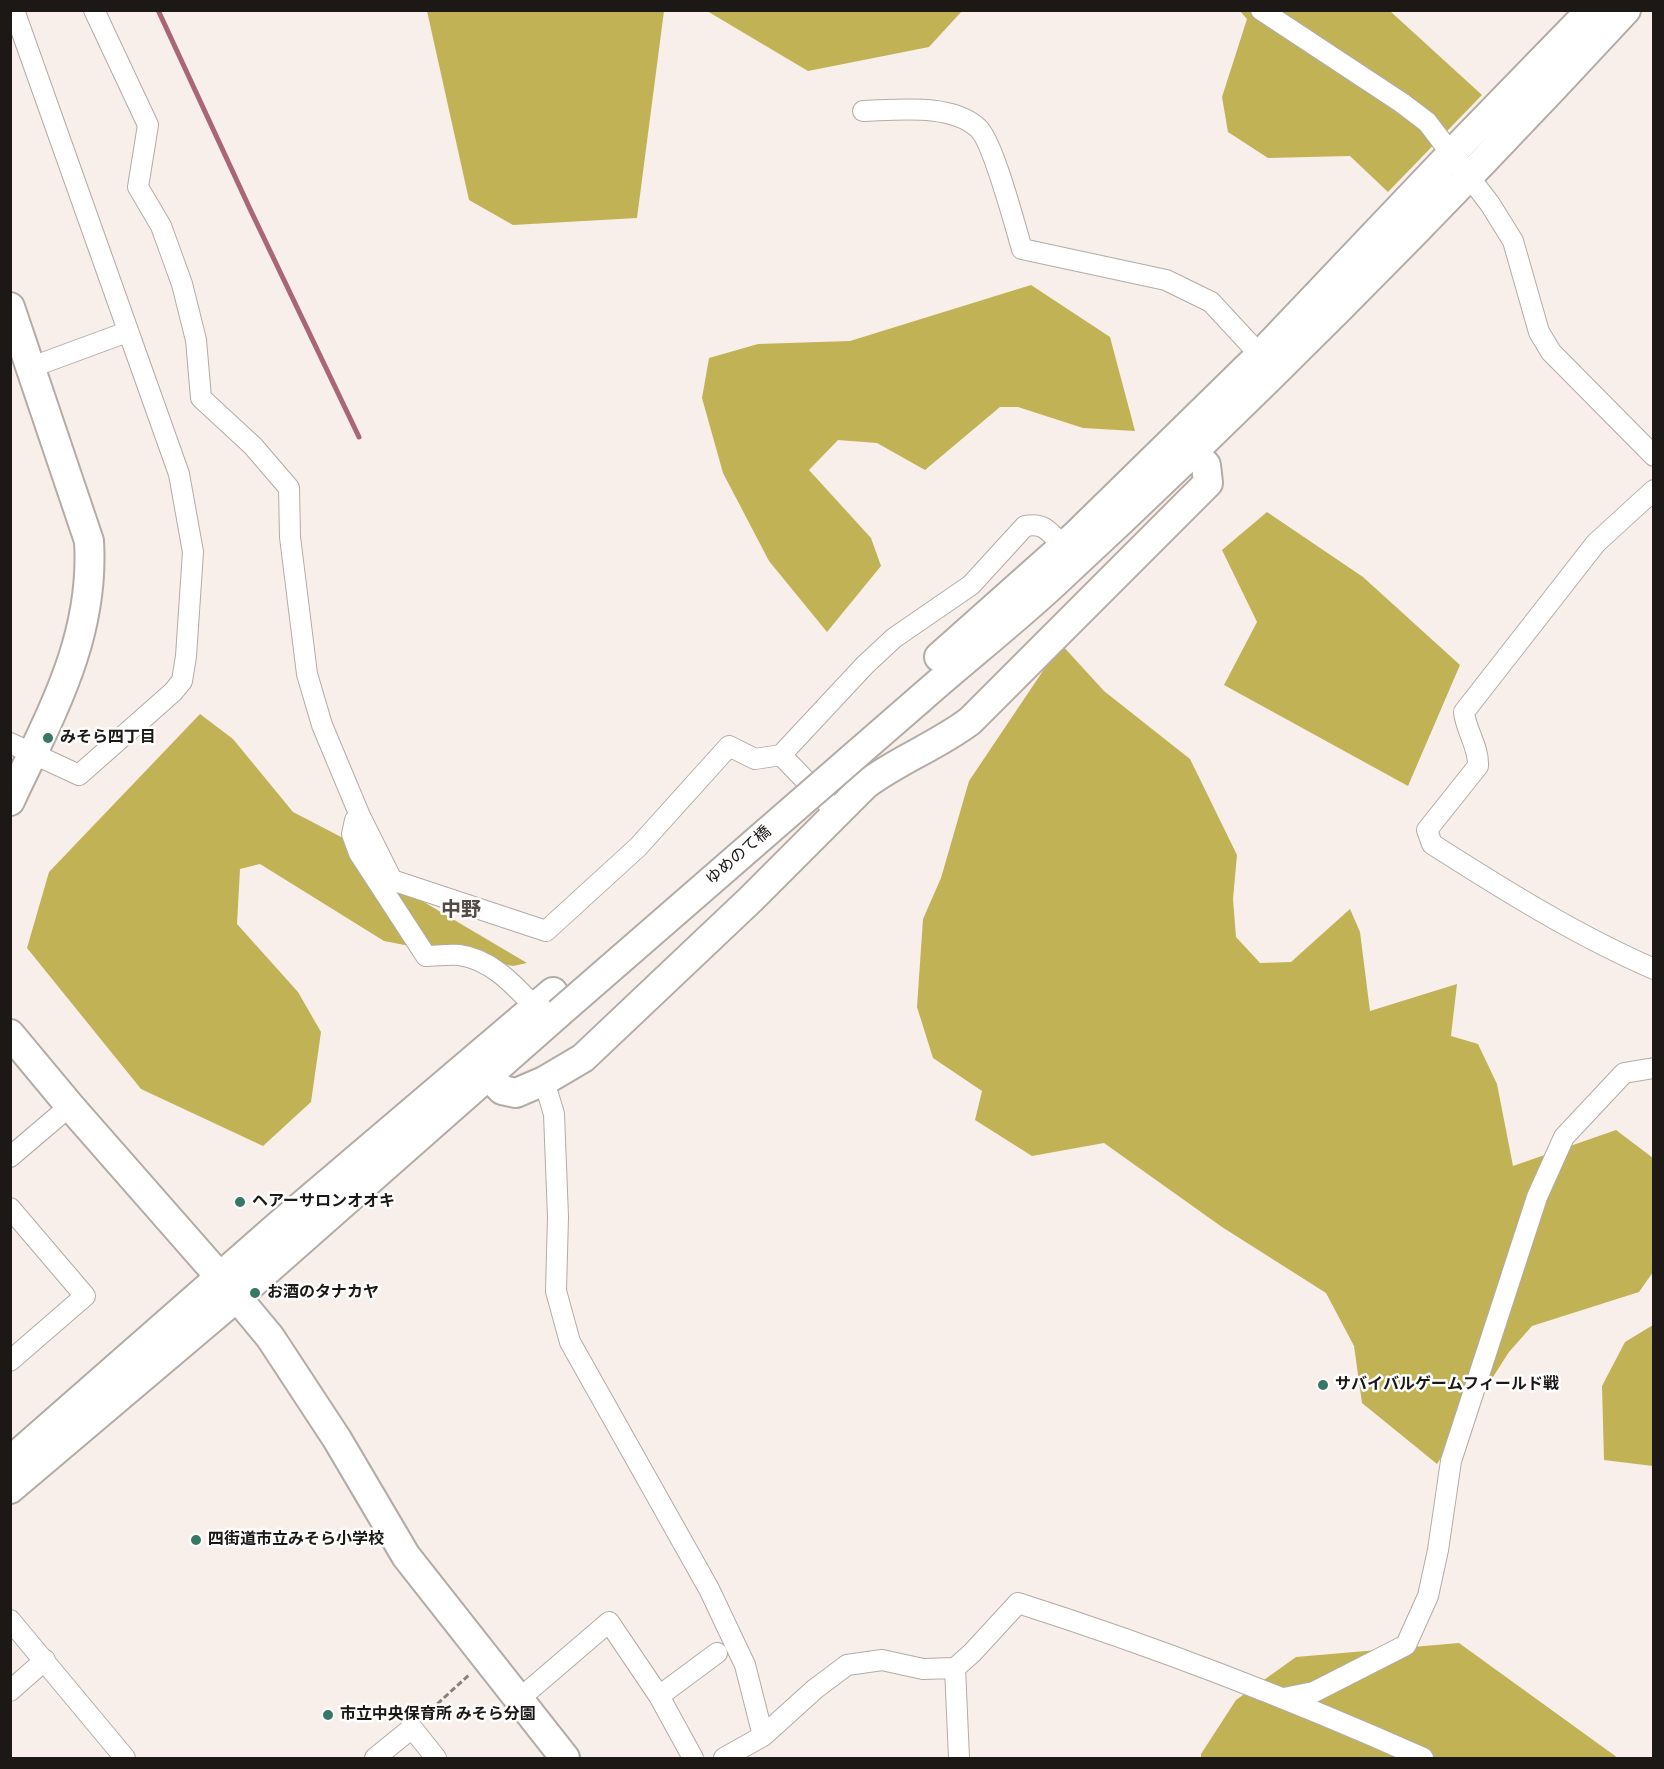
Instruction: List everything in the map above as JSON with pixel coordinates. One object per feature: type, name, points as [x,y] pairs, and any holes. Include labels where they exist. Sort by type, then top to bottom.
[{"type":"street","points":[[14,10],[179,474],[193,552],[186,656],[182,681],[173,692],[79,775],[22,748]]},
{"type":"street","points":[[94,10],[148,125],[138,187],[161,226],[182,284],[196,340],[201,398],[254,446],[289,488],[290,537],[308,675],[322,725],[360,816],[392,880],[546,931],[638,847],[729,746],[755,759],[781,755],[865,665],[894,638],[970,585],[1025,526],[1036,524],[1044,527],[1063,546]]},
{"type":"street","points":[[1261,10],[1427,122],[1469,175],[1513,241],[1539,332],[1551,352],[1653,456]]},
{"type":"street","points":[[914,691],[1260,355],[1591,10]]},
{"type":"street","points":[[914,691],[1046,590],[1193,451],[1333,315],[1626,10]]},
{"type":"street","points":[[862,111],[925,109],[961,118],[979,129],[990,148],[1022,249],[1166,280],[1211,302],[1260,355]]},
{"type":"street","points":[[10,307],[89,542],[91,567],[79,645],[68,679],[22,748],[10,801]]},
{"type":"street","points":[[32,368],[128,332]]},
{"type":"street","points":[[488,1076],[502,1090],[516,1093],[544,1082],[583,1058],[751,899],[865,784],[879,774],[952,735],[970,721],[1208,483],[1206,465],[1193,451]]},
{"type":"street","points":[[1653,490],[1596,543],[1464,712],[1465,722],[1479,756],[1478,766],[1427,831],[1432,844],[1530,906],[1653,969]]},
{"type":"street","name":"ゆめのて橋","points":[[549,1004],[914,691]]},
{"type":"street","points":[[781,755],[837,813]]},
{"type":"street","points":[[360,816],[352,825],[352,834],[359,853],[426,956],[460,955],[493,967],[514,985],[549,1004]]},
{"type":"street","points":[[10,1461],[229,1287],[488,1076],[549,1004]]},
{"type":"street","points":[[10,1489],[229,1287],[279,1225],[549,1004]]},
{"type":"street","points":[[10,1034],[270,1337],[325,1420],[406,1556],[565,1758]]},
{"type":"street","points":[[1284,1698],[1314,1692],[1406,1645],[1428,1596],[1438,1550],[1451,1461],[1537,1197],[1564,1137],[1624,1073],[1653,1068]]},
{"type":"street","points":[[544,1082],[554,1114],[558,1217],[556,1291],[570,1342],[709,1589],[745,1665],[762,1736]]},
{"type":"street","points":[[10,1157],[70,1106]]},
{"type":"street","points":[[10,1208],[85,1296],[10,1361]]},
{"type":"street","points":[[724,1758],[762,1736],[815,1689],[847,1665],[882,1660],[923,1669],[955,1668],[1018,1603],[1094,1627],[1284,1698],[1423,1758]]},
{"type":"street","points":[[10,1620],[125,1758]]},
{"type":"street","points":[[518,1700],[609,1622],[658,1696],[693,1758]]},
{"type":"street","points":[[658,1696],[717,1653]]},
{"type":"street","points":[[10,1691],[45,1660]]},
{"type":"street","points":[[955,1668],[959,1758]]},
{"type":"street","points":[[375,1758],[412,1728],[436,1758]]},
{"type":"path","points":[[412,1728],[486,1660]]},
{"type":"shaded area","points":[[1239,10],[1390,11],[1482,95],[1388,192],[1350,156],[1268,158],[1228,132],[1222,97],[1247,19]]},
{"type":"shaded area","points":[[427,11],[664,11],[637,218],[513,225],[469,200]]},
{"type":"shaded area","points":[[707,11],[962,11],[929,47],[808,71]]},
{"type":"shaded area","points":[[1031,285],[1110,337],[1135,431],[1083,428],[1018,407],[1000,407],[925,470],[877,443],[838,440],[809,470],[871,538],[881,566],[827,632],[769,561],[723,473],[702,398],[709,358],[758,344],[850,341]]},
{"type":"shaded area","points":[[1267,512],[1363,577],[1460,665],[1408,786],[1224,685],[1257,622],[1222,550]]},
{"type":"shaded area","points":[[1061,644],[1104,691],[1190,759],[1237,855],[1233,899],[1236,937],[1260,963],[1291,962],[1350,909],[1360,932],[1370,1011],[1457,984],[1451,1036],[1478,1044],[1497,1084],[1513,1166],[1616,1130],[1653,1158],[1653,1272],[1639,1292],[1532,1326],[1509,1352],[1437,1464],[1362,1403],[1354,1346],[1326,1293],[1222,1227],[1104,1143],[1032,1156],[975,1120],[982,1091],[933,1058],[917,1007],[923,919],[941,878],[969,781]]},
{"type":"shaded area","points":[[200,714],[233,739],[293,812],[347,840],[407,892],[527,963],[513,966],[384,941],[260,864],[240,869],[237,924],[298,992],[321,1032],[311,1102],[263,1146],[141,1089],[27,948],[49,872]]},
{"type":"shaded area","points":[[1653,1325],[1653,1466],[1604,1460],[1602,1386],[1625,1342]]},
{"type":"shaded area","points":[[1459,1643],[1618,1758],[1201,1758],[1201,1754],[1236,1700],[1296,1657]]},
{"type":"waterway","points":[[158,10],[359,437]]},
{"type":"place","name":"みそら四丁目","points":[[48,738]]},
{"type":"place","name":"ヘアーサロンオオキ","points":[[240,1202]]},
{"type":"place","name":"お酒のタナカヤ","points":[[255,1293]]},
{"type":"place","name":"サバイバルゲームフィールド戦","points":[[1323,1385]]},
{"type":"place","name":"四街道市立みそら小学校","points":[[196,1540]]},
{"type":"place","name":"市立中央保育所 みそら分園","points":[[328,1715]]},
{"type":"district","name":"中野","points":[[461,911]]}]
